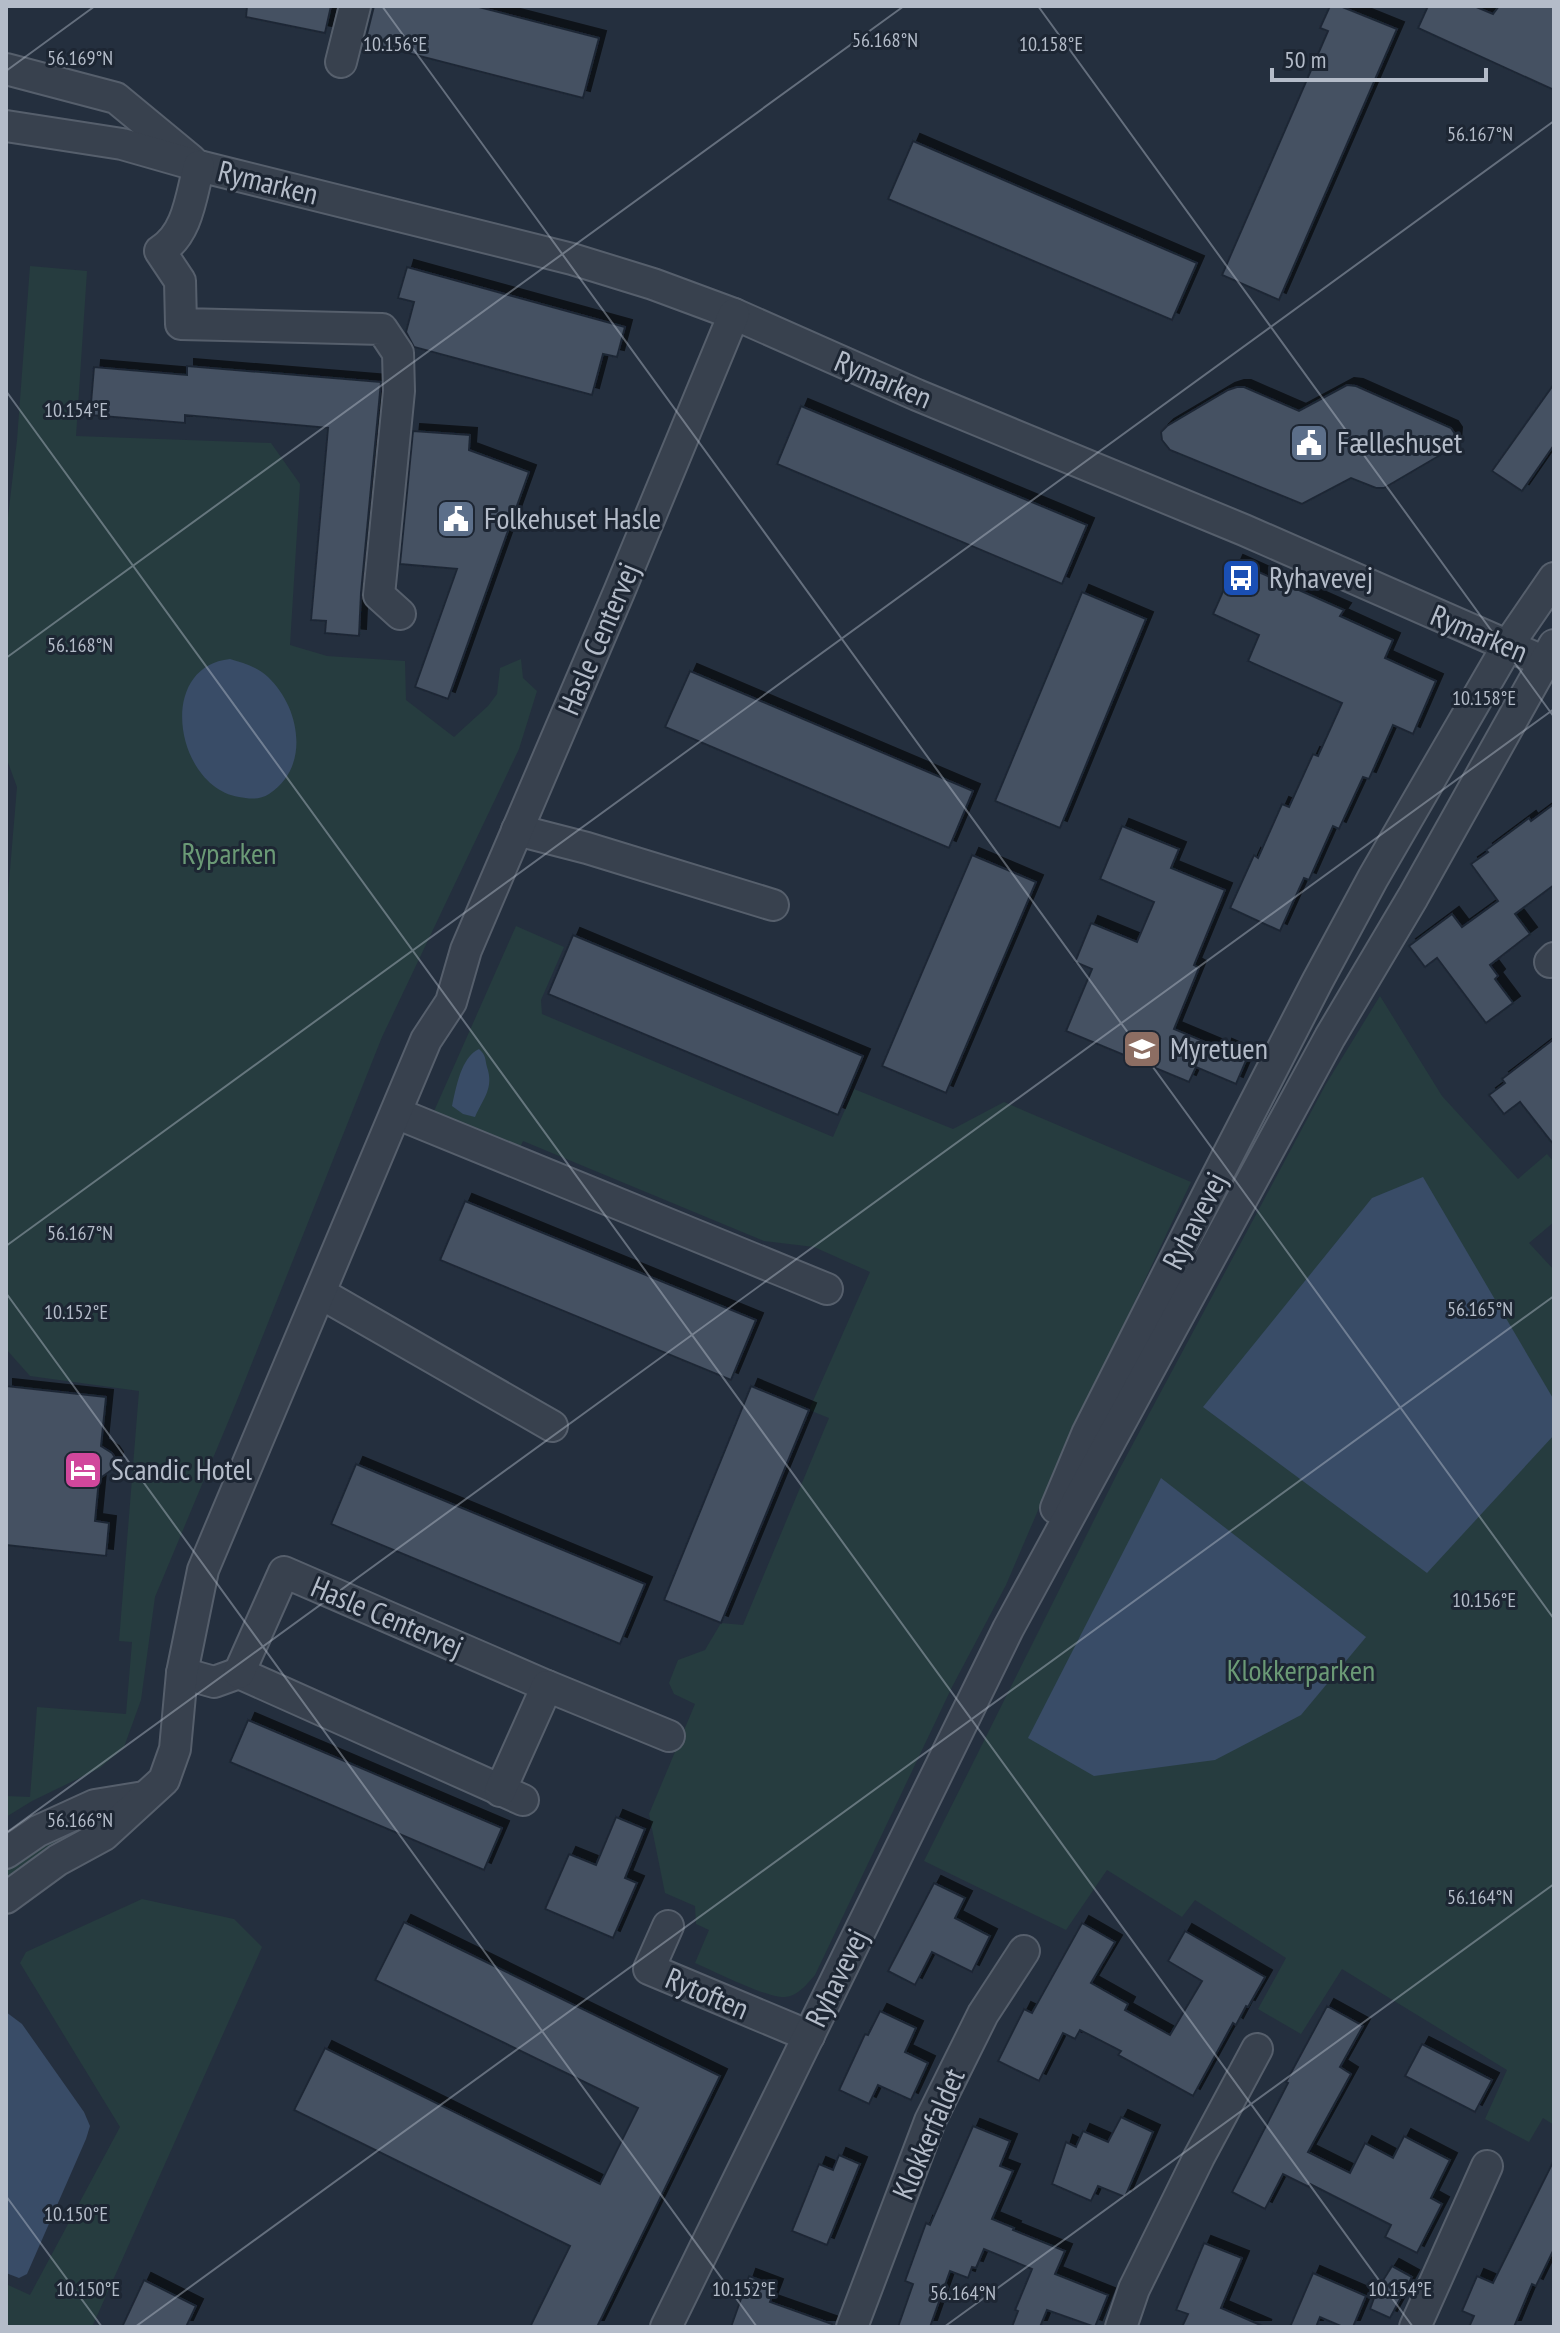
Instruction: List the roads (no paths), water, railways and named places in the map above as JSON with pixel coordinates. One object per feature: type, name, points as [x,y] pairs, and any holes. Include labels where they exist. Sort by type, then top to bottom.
[{"type":"street","points":[[341,62],[355,6]]},
{"type":"street","name":"Rymarken","points":[[6,69],[116,98],[199,166]]},
{"type":"street","name":"Rymarken","points":[[6,126],[122,144],[572,259],[653,284],[734,314],[917,395],[1244,530],[1508,645],[1549,654]]},
{"type":"street","name":"Rymarken","points":[[199,166],[184,222],[173,243],[160,251],[180,281],[181,324],[382,329],[398,353],[399,391],[379,595],[400,614]]},
{"type":"street","name":"Hasle Centervej","points":[[144,1797],[164,1780],[175,1749],[182,1673],[203,1570],[426,1040],[451,1002],[466,950],[734,314]]},
{"type":"street","name":"Ryhavevej","points":[[1008,1629],[1073,1463],[1212,1186],[1366,891],[1508,645],[1554,578]]},
{"type":"street","name":"Ryhavevej","points":[[666,2327],[1008,1629],[1330,1037],[1413,897],[1549,654]]},
{"type":"street","points":[[517,830],[587,848],[773,905]]},
{"type":"street","points":[[396,1113],[827,1289]]},
{"type":"street","points":[[320,1293],[552,1426]]},
{"type":"street","name":"Hasle Centervej","points":[[239,1673],[284,1572],[669,1736]]},
{"type":"street","points":[[182,1673],[214,1682],[239,1673],[512,1796],[547,1686]]},
{"type":"street","points":[[6,1853],[38,1831],[95,1805],[144,1797]]},
{"type":"street","points":[[6,1898],[58,1860],[104,1835],[144,1797]]},
{"type":"street","name":"Rytoften","points":[[668,1926],[649,1969],[809,2036]]},
{"type":"street","name":"Klokkerfaldet","points":[[852,2327],[930,2121],[983,2014],[1024,1951]]},
{"type":"street","points":[[1121,2327],[1140,2276],[1257,2049]]},
{"type":"street","points":[[1415,2327],[1487,2166]]},
{"type":"water","points":[[230,659],[255,668],[268,677],[288,704],[293,720],[296,753],[291,769],[269,794],[258,798],[239,797],[217,789],[200,772],[189,751],[183,727],[183,704],[191,683],[206,667]]},
{"type":"water","points":[[479,1049],[485,1057],[489,1081],[475,1117],[463,1114],[452,1106],[464,1066]]},
{"type":"water","points":[[1423,1177],[1554,1400],[1554,1435],[1427,1573],[1203,1407],[1372,1198]]},
{"type":"water","points":[[1161,1478],[1366,1637],[1301,1715],[1215,1760],[1094,1776],[1028,1738]]},
{"type":"water","points":[[6,2012],[22,2024],[84,2112],[90,2126],[27,2274],[19,2278],[6,2273]]},
{"type":"place","name":"Fælleshuset","points":[[1309,443]]},
{"type":"place","name":"Folkehuset Hasle","points":[[456,519]]},
{"type":"place","name":"Ryhavevej","points":[[1241,578]]},
{"type":"place","name":"Myretuen","points":[[1142,1049]]},
{"type":"place","name":"Scandic Hotel","points":[[83,1470]]},
{"type":"park label","name":"Ryparken","points":[[229,854]]},
{"type":"park label","name":"Klokkerparken","points":[[1301,1671]]}]
